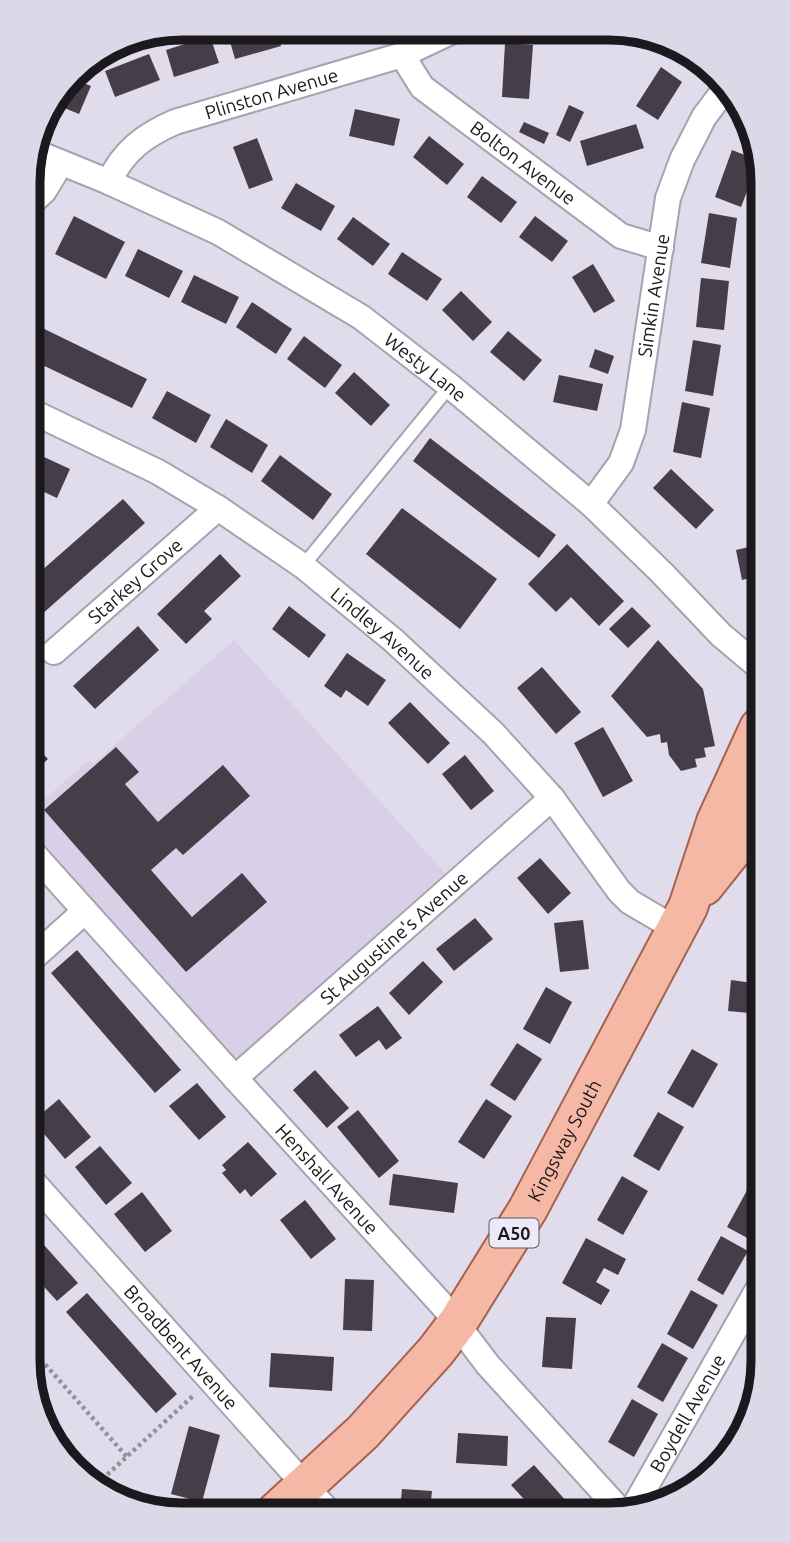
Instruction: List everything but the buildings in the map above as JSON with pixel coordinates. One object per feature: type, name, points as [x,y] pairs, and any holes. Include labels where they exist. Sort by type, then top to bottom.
[{"type":"main road","name":"Kingsway South","points":[[317,1499],[386,1408],[458,1322],[528,1209],[682,918],[744,828],[750,785]]},
{"type":"street","name":"Plinston Avenue","points":[[109,182],[114,169],[143,138],[175,122],[402,55],[432,40]]},
{"type":"street","name":"Bolton Avenue","points":[[402,55],[422,87],[621,236],[661,248]]},
{"type":"street","name":"Simkin Avenue","points":[[591,504],[621,463],[633,430],[668,198],[682,160],[704,117],[720,95]]},
{"type":"street","name":"Westy Lane","points":[[43,155],[218,232],[360,317],[450,386],[591,504],[721,635],[751,660]]},
{"type":"street","points":[[40,195],[61,163]]},
{"type":"street","name":"Lindley Avenue","points":[[40,415],[158,472],[218,508],[303,566],[393,640],[493,733],[552,798],[619,891],[630,902],[682,918]]},
{"type":"street","name":"Starkey Grove","points":[[54,652],[218,508]]},
{"type":"street","name":"St Augustine's Avenue","points":[[235,1078],[552,798]]},
{"type":"street","name":"Henshall Avenue","points":[[40,861],[458,1322],[488,1365],[613,1503]]},
{"type":"street","points":[[40,952],[85,911]]},
{"type":"street","name":"Broadbent Avenue","points":[[40,1190],[317,1499]]},
{"type":"street","name":"Boydell Avenue","points":[[638,1499],[750,1303]]},
{"type":"lane","points":[[303,566],[450,386]]},
{"type":"path","points":[[40,1359],[127,1457]]},
{"type":"path","points":[[103,1478],[201,1389]]},
{"type":"shaded area","points":[[234,640],[445,873],[237,1061],[40,843],[40,804],[89,760],[93,764]]}]
